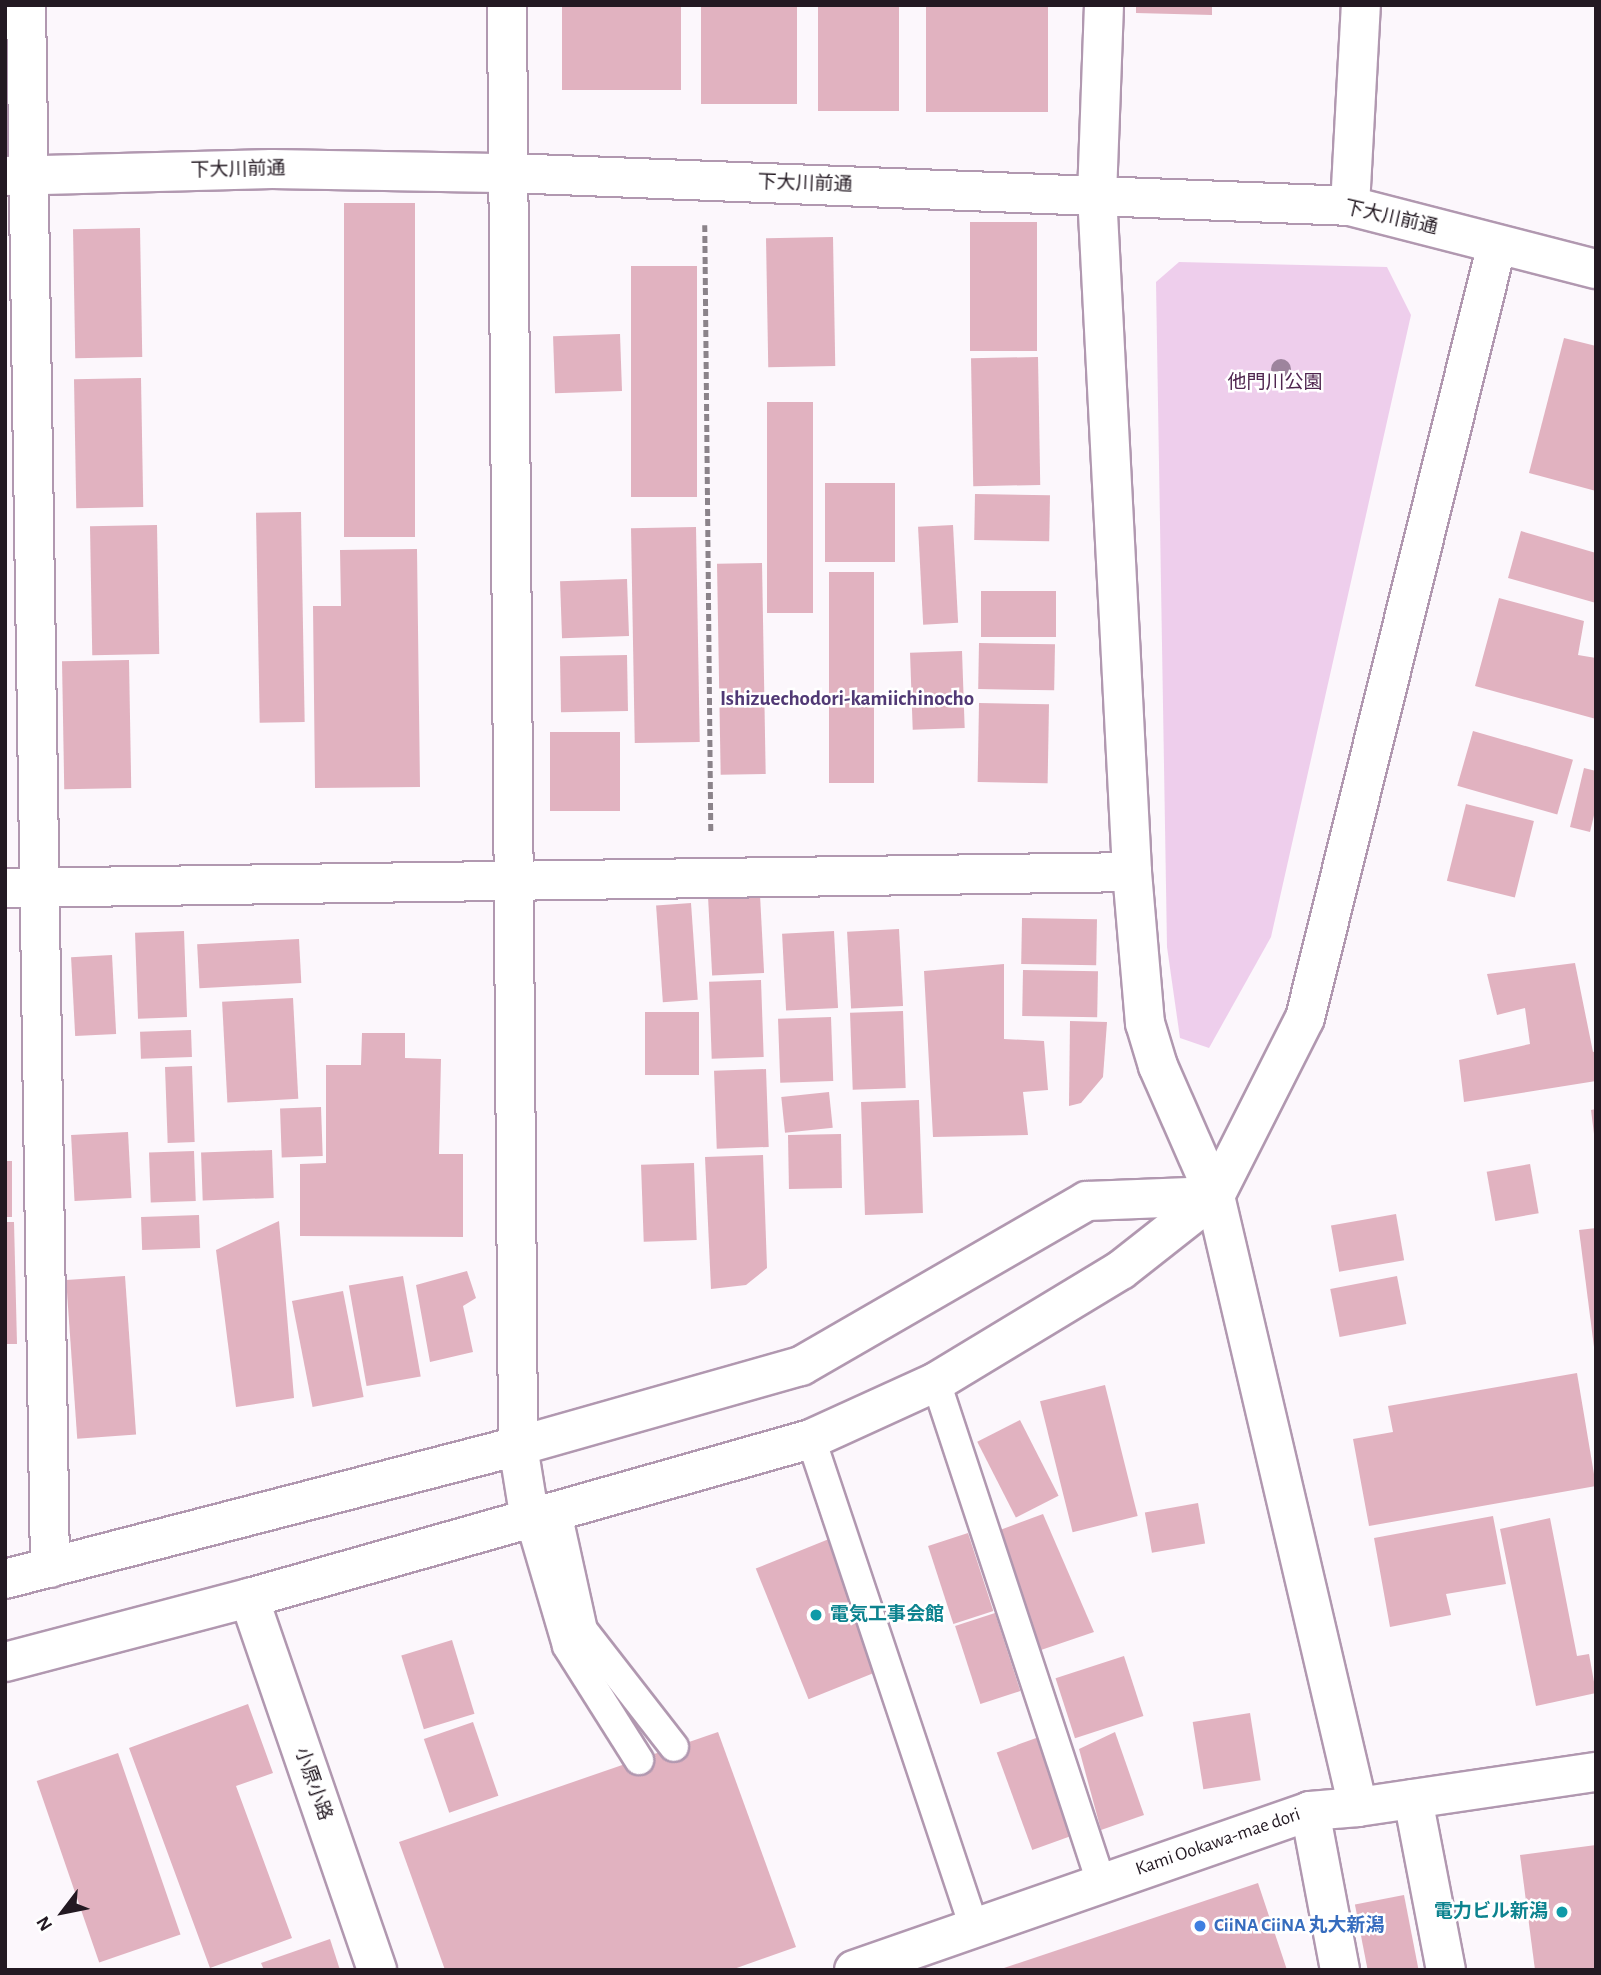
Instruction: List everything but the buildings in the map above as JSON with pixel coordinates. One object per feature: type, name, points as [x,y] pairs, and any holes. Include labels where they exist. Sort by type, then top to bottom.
[{"type":"street","points":[[26,5],[17,175],[22,888],[50,1568]]},
{"type":"street","points":[[507,5],[518,1446],[543,1516]]},
{"type":"street","points":[[1104,5],[1097,194],[1132,872],[1145,1023],[1158,1066],[1215,1196],[1358,1807]]},
{"type":"street","points":[[1350,206],[1362,5]]},
{"type":"street","name":"下大川前通","points":[[17,175],[272,169],[508,173],[1350,206],[1596,269]]},
{"type":"street","points":[[5,1662],[248,1598],[811,1439],[936,1382],[1121,1270],[1215,1196],[1305,1018],[1497,244]]},
{"type":"street","points":[[22,888],[1132,872]]},
{"type":"street","points":[[5,1580],[518,1446],[801,1366],[1087,1201],[1215,1196]]},
{"type":"street","name":"小原小路","points":[[248,1598],[377,1970]]},
{"type":"street","name":"Kami Ookawa-mae dori","points":[[854,1970],[1310,1811],[1358,1807],[1596,1772]]},
{"type":"street","points":[[1413,1799],[1446,1970]]},
{"type":"street","points":[[1310,1811],[1339,1970]]},
{"type":"lane","points":[[936,1382],[1101,1882]]},
{"type":"lane","points":[[811,1439],[974,1927]]},
{"type":"lane","points":[[543,1516],[583,1630],[674,1747]]},
{"type":"lane","points":[[543,1516],[567,1646],[639,1759]]},
{"type":"path","points":[[704,180],[711,879]]},
{"type":"green space","name":"他門川公園","points":[[1179,262],[1387,267],[1411,315],[1271,937],[1209,1048],[1180,1038],[1167,947],[1156,282]]},
{"type":"place","name":"電気工事会館","points":[[816,1615]]},
{"type":"place","name":"電力ビル新潟","points":[[1562,1912]]},
{"type":"place","name":"CiiNA CiiNA 丸大新潟","points":[[1200,1926]]},
{"type":"district","name":"Ishizuechodori-kamiichinocho","points":[[847,699]]}]
